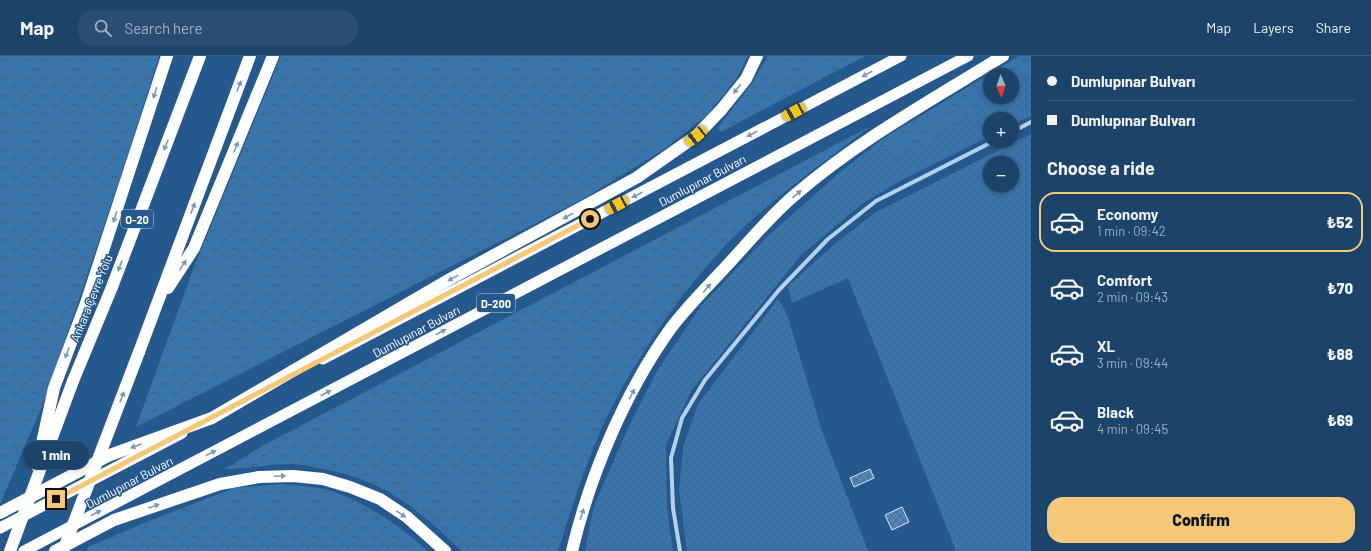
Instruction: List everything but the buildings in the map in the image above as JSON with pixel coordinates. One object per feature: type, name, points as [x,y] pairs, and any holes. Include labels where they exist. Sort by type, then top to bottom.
[{"type":"highway","points":[[33,486],[54,388],[86,303],[167,56]]},
{"type":"highway","name":"Ankara Çevre Yolu","points":[[10,551],[73,381],[112,287],[200,56]]},
{"type":"highway","points":[[63,551],[250,56]]},
{"type":"highway","points":[[154,310],[194,248],[273,56]]},
{"type":"highway","points":[[0,513],[110,455],[212,418],[450,279],[603,197],[667,158],[696,136],[721,110],[746,79],[757,56]]},
{"type":"highway","name":"Dumlupınar Bulvarı","points":[[0,528],[901,56]]},
{"type":"highway","name":"Dumlupınar Bulvarı","points":[[24,551],[968,56]]},
{"type":"highway","points":[[572,551],[592,482],[622,411],[643,373],[672,328],[697,299],[749,242],[796,194],[844,156],[883,130],[1003,56]]},
{"type":"highway","points":[[55,551],[114,520],[220,484],[259,477],[293,476],[330,481],[380,499],[407,517],[445,551]]},
{"type":"street","points":[[1019,128],[1031,122]]},
{"type":"street","points":[[680,551],[673,508],[671,458],[682,418],[705,380],[779,290],[828,239],[876,201],[983,147]]},
{"type":"green space","points":[[0,56],[159,56],[129,152],[45,399],[0,504]]},
{"type":"green space","points":[[281,56],[748,56],[736,79],[707,115],[666,148],[583,199],[136,427],[194,267]]},
{"type":"green space","points":[[768,56],[865,56],[721,132],[718,128],[753,82]]},
{"type":"green space","points":[[1019,56],[1031,56],[1031,79],[1019,86],[1019,68],[999,68]]},
{"type":"green space","points":[[983,78],[983,104],[989,104],[894,161],[881,140]]},
{"type":"green space","points":[[1031,79],[1031,116],[1019,122],[1019,112],[983,112],[983,140],[902,180],[863,203],[801,255],[691,391],[666,445],[667,508],[673,551],[585,551],[594,506],[628,428],[657,371],[701,306],[768,236],[838,174],[881,140],[894,161],[989,104],[1019,104],[1019,86]]},
{"type":"green space","points":[[871,126],[792,186],[747,224],[705,268],[665,320],[630,374],[595,443],[558,551],[462,551],[430,522],[399,498],[364,480],[344,474],[296,464],[225,469],[264,445]]},
{"type":"green space","points":[[1031,134],[1031,551],[956,551],[848,278],[792,303],[788,286],[836,243],[876,212],[983,158],[983,192],[1019,192],[1019,156],[987,156],[1003,148],[1019,148],[1019,140]]},
{"type":"green space","points":[[778,299],[787,314],[822,431],[868,551],[687,551],[679,490],[683,447],[698,404]]},
{"type":"green space","points":[[279,484],[319,488],[348,498],[391,522],[427,551],[87,551],[88,547],[144,523],[234,488]]},
{"type":"route","points":[[56,499],[590,219]]}]
